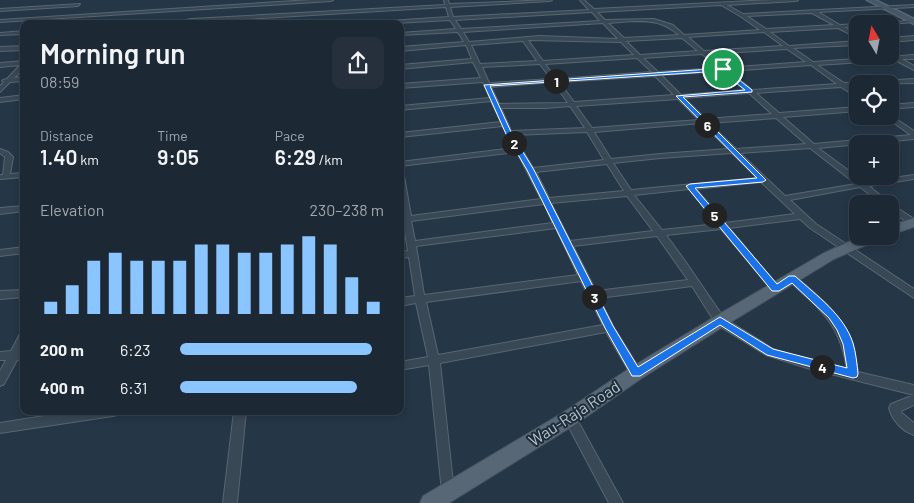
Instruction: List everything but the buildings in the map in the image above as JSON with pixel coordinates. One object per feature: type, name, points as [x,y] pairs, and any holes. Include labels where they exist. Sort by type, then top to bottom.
[{"type":"main road","points":[[899,228],[914,222]]},
{"type":"main road","name":"Wau-Raja Road","points":[[430,503],[570,418],[636,373],[720,321],[852,245]]},
{"type":"street","points":[[65,20],[83,0]]},
{"type":"street","points":[[201,20],[208,0]]},
{"type":"street","points":[[27,20],[291,1],[331,0]]},
{"type":"street","points":[[370,0],[374,20]]},
{"type":"street","points":[[226,20],[448,3],[550,0]]},
{"type":"street","points":[[584,0],[763,180],[819,231],[914,294]]},
{"type":"street","points":[[716,0],[742,15],[762,31],[849,90]]},
{"type":"street","points":[[404,21],[796,0]]},
{"type":"street","points":[[870,0],[914,21]]},
{"type":"street","points":[[289,20],[291,1]]},
{"type":"street","points":[[784,1],[811,12],[849,32]]},
{"type":"street","points":[[448,3],[451,17],[468,44],[509,134],[531,170],[609,328],[636,373]]},
{"type":"street","points":[[620,3],[625,9]]},
{"type":"street","points":[[0,10],[78,5]]},
{"type":"street","points":[[742,15],[914,6]]},
{"type":"street","points":[[404,34],[604,22],[654,20],[666,23],[683,35],[812,146],[849,175]]},
{"type":"street","points":[[0,22],[20,21]]},
{"type":"street","points":[[899,22],[914,21]]},
{"type":"street","points":[[404,49],[556,37],[590,41],[623,40],[849,26]]},
{"type":"street","points":[[0,34],[20,32]]},
{"type":"street","points":[[899,39],[914,38]]},
{"type":"street","points":[[524,39],[572,103],[607,161],[695,282],[720,321],[770,352],[914,390]]},
{"type":"street","points":[[404,67],[541,62],[849,44]]},
{"type":"street","points":[[0,49],[20,48]]},
{"type":"street","points":[[899,58],[914,57]]},
{"type":"street","points":[[899,60],[914,68]]},
{"type":"street","points":[[404,86],[555,81],[849,61]]},
{"type":"street","points":[[0,64],[20,63]]},
{"type":"street","points":[[0,90],[20,68]]},
{"type":"street","points":[[0,82],[20,80]]},
{"type":"street","points":[[899,81],[914,80]]},
{"type":"street","points":[[497,106],[524,107],[849,85]]},
{"type":"street","points":[[0,100],[20,98]]},
{"type":"street","points":[[404,108],[494,99]]},
{"type":"street","points":[[899,106],[914,105]]},
{"type":"street","points":[[509,134],[704,122],[849,110]]},
{"type":"street","points":[[404,135],[505,124]]},
{"type":"street","points":[[899,125],[914,136]]},
{"type":"street","points":[[531,170],[607,161],[812,146],[914,136]]},
{"type":"street","points":[[0,150],[9,157],[3,177],[20,175]]},
{"type":"street","points":[[404,164],[519,150]]},
{"type":"street","points":[[899,179],[914,177]]},
{"type":"street","points":[[407,219],[546,201],[763,180]]},
{"type":"street","points":[[784,199],[855,185]]},
{"type":"street","points":[[861,185],[875,195]]},
{"type":"street","points":[[690,186],[776,288]]},
{"type":"street","points":[[404,201],[420,300],[434,361],[448,492]]},
{"type":"street","points":[[0,211],[20,208]]},
{"type":"street","points":[[899,212],[914,222]]},
{"type":"street","points":[[569,244],[803,216]]},
{"type":"street","points":[[404,253],[412,249],[559,225]]},
{"type":"street","points":[[0,253],[20,250]]},
{"type":"street","points":[[404,302],[584,278]]},
{"type":"street","points":[[792,278],[832,315],[841,328],[848,344],[853,374]]},
{"type":"street","points":[[593,295],[695,282]]},
{"type":"street","points":[[0,295],[20,293]]},
{"type":"street","points":[[404,365],[609,328]]},
{"type":"street","points":[[0,356],[19,355]]},
{"type":"street","points":[[0,381],[19,355]]},
{"type":"street","points":[[914,400],[895,408],[897,416],[914,430]]},
{"type":"street","points":[[0,428],[86,415]]},
{"type":"street","points":[[230,503],[240,415]]},
{"type":"street","points":[[570,418],[616,503]]},
{"type":"route","points":[[723,69],[750,91],[678,96],[763,180],[690,186],[776,288],[792,278],[832,315],[841,328],[848,344],[853,374],[807,364],[770,352],[759,347],[720,321],[636,373],[609,328],[531,170],[509,134],[487,85],[723,69]]}]
